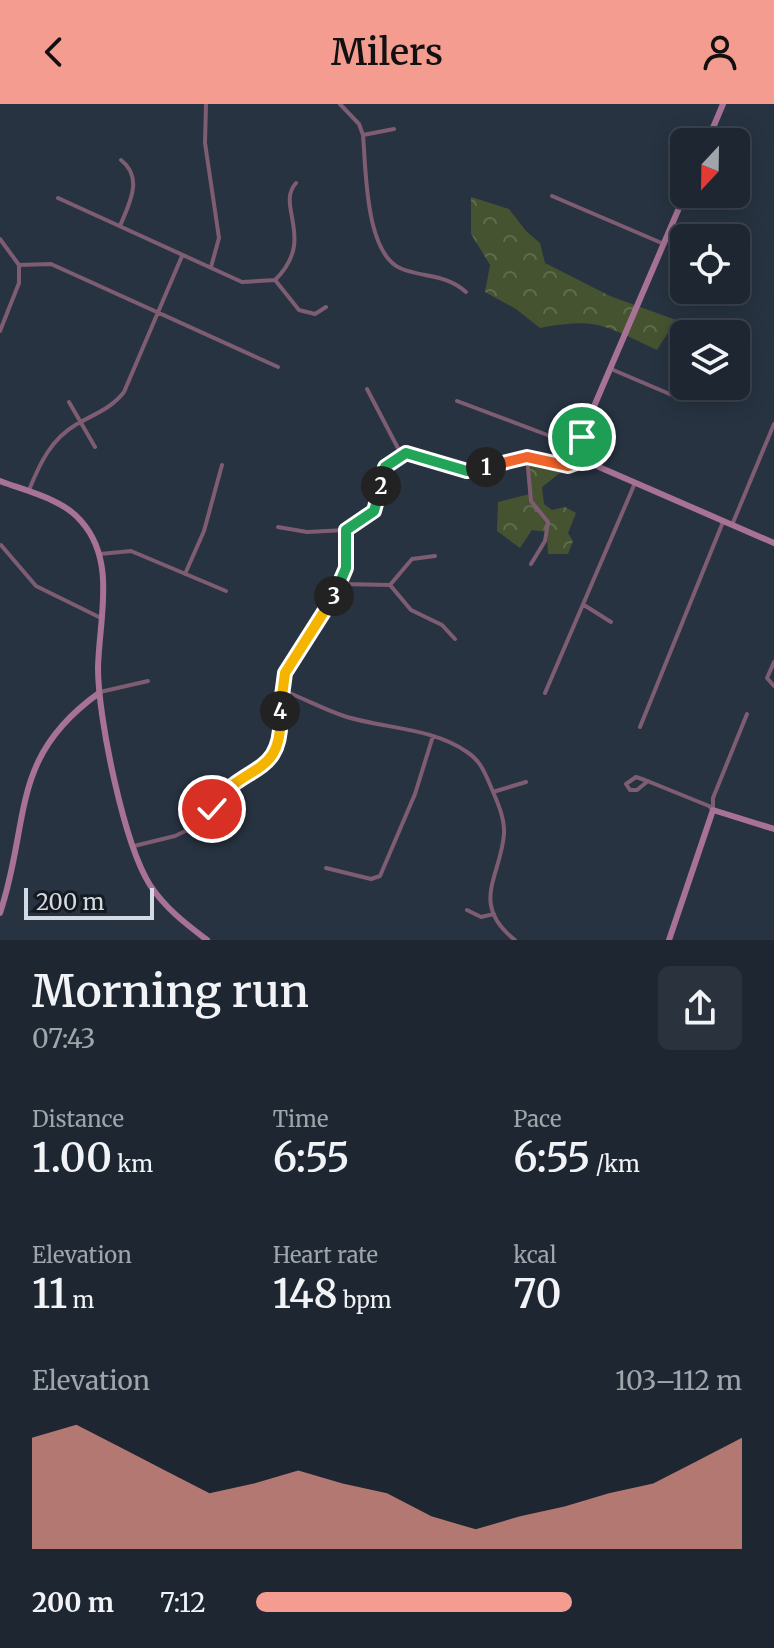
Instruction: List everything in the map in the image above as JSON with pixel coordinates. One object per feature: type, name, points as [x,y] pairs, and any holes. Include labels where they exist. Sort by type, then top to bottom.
[{"type":"street","points":[[206,104],[205,143],[219,238],[211,268]]},
{"type":"street","points":[[340,104],[359,124],[363,135],[371,215],[383,251],[396,266],[455,282],[466,292]]},
{"type":"street","points":[[713,128],[723,104]]},
{"type":"street","points":[[363,135],[394,129]]},
{"type":"street","points":[[120,226],[134,187],[132,173],[121,160]]},
{"type":"street","points":[[58,198],[248,283],[275,280],[287,268],[295,252],[288,196],[296,183]]},
{"type":"street","points":[[552,196],[664,244]]},
{"type":"street","points":[[588,459],[582,437],[679,208]]},
{"type":"street","points":[[0,239],[19,265],[19,283],[0,331]]},
{"type":"street","points":[[29,492],[48,450],[78,423],[113,405],[124,392],[156,310],[182,256]]},
{"type":"street","points":[[19,265],[51,264],[278,367]]},
{"type":"street","points":[[275,280],[299,310],[315,314],[326,307]]},
{"type":"street","points":[[611,369],[670,394]]},
{"type":"street","points":[[367,389],[401,454]]},
{"type":"street","points":[[457,401],[550,436],[582,437]]},
{"type":"street","points":[[69,402],[78,423],[95,447]]},
{"type":"street","points":[[732,525],[774,424]]},
{"type":"street","points":[[278,527],[307,532],[346,530],[374,511],[385,467],[401,454],[413,453],[467,471],[527,457],[568,466],[588,459],[635,483],[774,543]]},
{"type":"street","points":[[527,457],[531,501],[548,522],[545,541],[531,564]]},
{"type":"street","points":[[185,574],[204,531],[222,465]]},
{"type":"street","points":[[0,481],[63,507],[80,519],[100,554],[103,590],[99,693],[106,741],[134,846],[142,869],[158,897],[207,940]]},
{"type":"street","points":[[545,693],[635,483]]},
{"type":"street","points":[[640,727],[723,522]]},
{"type":"street","points":[[134,846],[175,836],[198,825],[227,788],[272,759],[281,736],[282,690],[291,662],[342,584],[346,568],[346,530]]},
{"type":"street","points":[[1,545],[35,586],[101,618]]},
{"type":"street","points":[[100,554],[131,551],[226,591]]},
{"type":"street","points":[[390,585],[412,559],[435,556]]},
{"type":"street","points":[[342,584],[390,585],[411,610],[442,625],[455,639]]},
{"type":"street","points":[[584,605],[611,622]]},
{"type":"street","points":[[774,662],[767,678],[774,686]]},
{"type":"street","points":[[0,913],[26,791],[38,758],[60,726],[99,693],[148,681]]},
{"type":"street","points":[[282,690],[345,716],[433,736],[469,753],[484,771],[504,828],[489,885],[494,914],[515,940]]},
{"type":"street","points":[[669,940],[713,810],[713,798],[747,714]]},
{"type":"street","points":[[326,868],[371,879],[380,876],[415,794],[433,736]]},
{"type":"street","points":[[648,781],[633,791],[626,784],[636,777],[648,781],[713,810],[774,829]]},
{"type":"street","points":[[493,792],[526,782]]},
{"type":"street","points":[[467,910],[481,917],[494,914]]},
{"type":"green space","points":[[471,197],[509,209],[540,243],[545,263],[610,296],[676,320],[670,320],[670,329],[657,350],[601,326],[576,323],[540,328],[516,309],[485,292],[490,265],[471,234]]},
{"type":"green space","points":[[527,457],[551,462],[561,472],[542,487],[544,504],[552,510],[565,507],[576,513],[568,533],[573,541],[568,554],[548,554],[547,532],[532,530],[520,548],[497,531],[498,502],[530,494]]},
{"type":"route","points":[[212,809],[227,788],[261,768],[276,753],[281,736],[280,707],[285,673],[342,584],[347,561],[344,535],[351,526],[374,511],[382,476],[390,461],[401,454],[413,453],[467,471],[527,457],[568,466],[588,459],[583,451],[582,437]]}]
